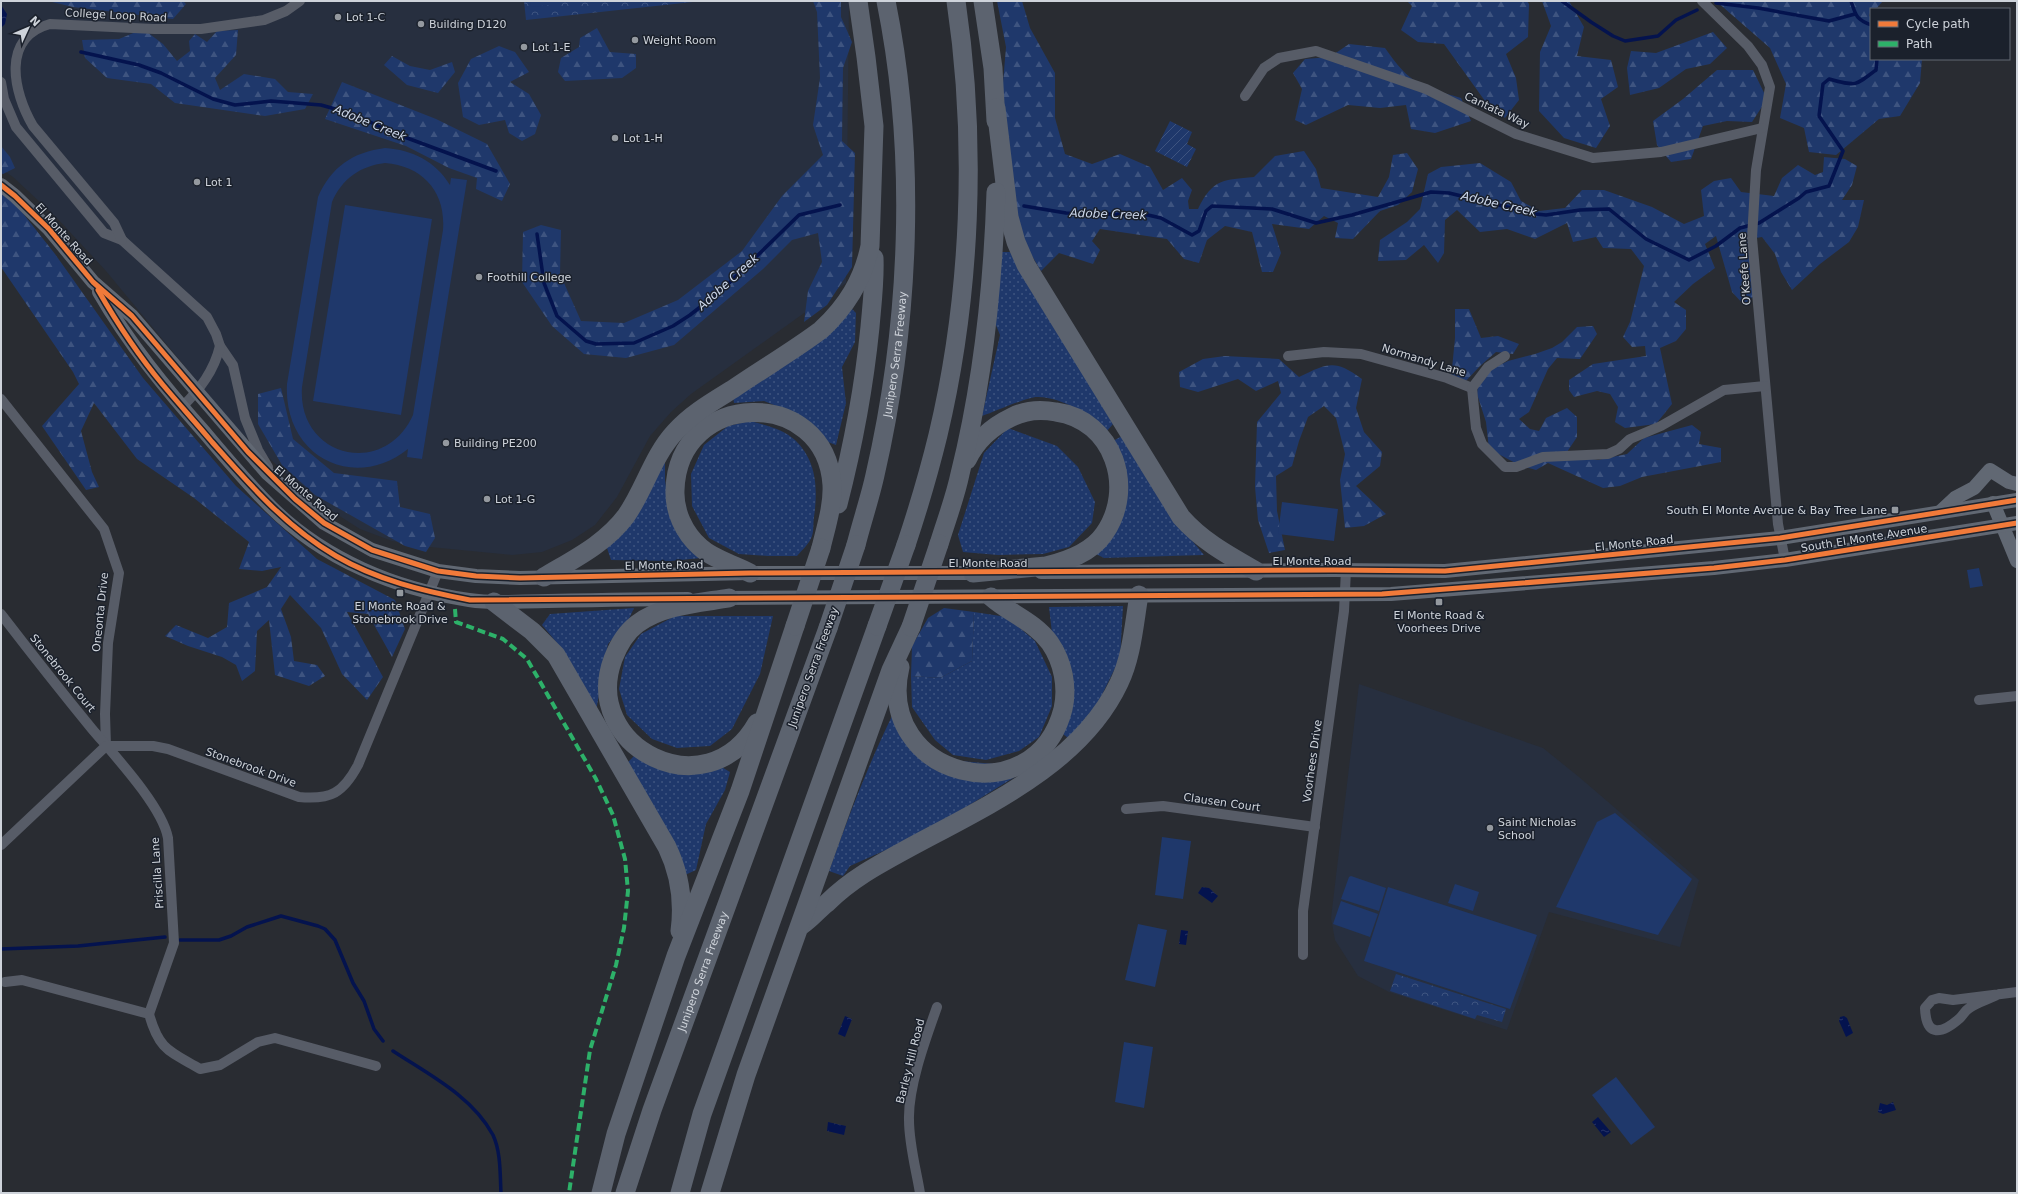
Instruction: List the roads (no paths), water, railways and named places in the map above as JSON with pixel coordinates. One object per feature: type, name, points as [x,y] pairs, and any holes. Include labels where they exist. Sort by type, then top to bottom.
[{"type":"highway","points":[[601,1193],[616,1134],[676,956],[740,791],[821,548],[836,515],[851,448],[863,384],[871,311],[874,264],[872,223],[874,126],[858,1]]},
{"type":"highway","name":"Junipero Serra Freeway","points":[[625,1193],[660,1089],[828,628],[856,545],[875,475],[886,422],[895,362],[901,303],[905,228],[905,157],[899,82],[886,1]]},
{"type":"highway","points":[[680,1193],[707,1099],[906,545],[924,489],[938,435],[951,373],[959,311],[966,235],[968,158],[965,81],[956,1]]},
{"type":"highway","points":[[983,1],[992,61],[1009,217],[1016,242],[1037,286],[1181,516],[1205,540],[1219,550],[1256,571]]},
{"type":"highway","points":[[991,597],[1004,608],[1018,614],[1041,632],[1058,657],[1064,673],[1064,703],[1056,728],[1049,739],[1032,757],[1009,769],[983,774],[956,770],[929,756],[910,734],[901,715],[897,694],[899,670],[911,627],[939,544],[960,474],[982,360],[994,257],[997,189],[996,108]]},
{"type":"highway","points":[[544,577],[594,547],[616,527],[635,500],[657,456],[674,432],[685,422],[709,404],[808,340],[834,319],[852,294],[867,263],[872,223]]},
{"type":"highway","points":[[960,474],[969,456],[992,428],[1015,415],[1030,411],[1046,410],[1076,417],[1100,435],[1109,447],[1119,474],[1118,501],[1109,525],[1103,535],[1083,553],[1046,566],[973,573]]},
{"type":"highway","points":[[750,573],[711,556],[700,547],[682,523],[676,501],[675,481],[678,468],[688,445],[706,427],[730,415],[753,411],[782,417],[795,423],[817,443],[825,457],[832,485],[830,507],[821,548]]},
{"type":"highway","points":[[799,927],[813,917],[834,896],[865,873],[1028,781],[1075,744],[1105,710],[1120,682],[1129,654],[1139,595]]},
{"type":"highway","points":[[729,598],[662,612],[636,625],[625,636],[617,649],[608,679],[608,694],[617,724],[635,746],[654,759],[686,767],[701,766],[715,762],[729,755],[742,744],[752,732],[780,672]]},
{"type":"highway","points":[[494,602],[532,631],[556,655],[667,847],[673,860],[681,888],[682,920],[676,956]]},
{"type":"highway","points":[[710,1193],[746,1074],[891,670],[911,627]]},
{"type":"main road","name":"El Monte Road","points":[[1,185],[15,196],[48,229],[93,282],[132,316],[248,452],[295,499],[324,523],[372,550],[438,571],[476,576],[544,577],[750,573],[1346,570],[1445,571],[1780,538],[1993,503]]},
{"type":"main road","name":"El Monte Road","points":[[93,282],[120,327],[162,385],[271,507],[313,541],[362,569],[430,592],[470,600],[494,602],[729,598],[1391,594],[1714,568]]},
{"type":"main road","points":[[1940,512],[1955,498],[1974,488],[1990,470],[2010,482],[2017,484]]},
{"type":"main road","points":[[1993,503],[2017,500]]},
{"type":"main road","points":[[1993,503],[2010,524],[2017,561]]},
{"type":"main road","name":"South El Monte Avenue","points":[[1714,568],[1785,560],[2010,524]]},
{"type":"street","name":"College Loop Road","points":[[122,240],[114,223],[42,138],[26,114],[21,103],[16,75],[19,49],[26,36],[36,29],[50,24],[177,30],[209,28],[264,20],[286,11],[300,1]]},
{"type":"street","name":"O'Keefe Lane","points":[[1702,1],[1748,46],[1762,65],[1770,87],[1762,128],[1753,209],[1752,238],[1780,538],[1785,560]]},
{"type":"street","name":"Cantata Way","points":[[1245,96],[1264,68],[1279,58],[1316,51],[1426,89],[1516,134],[1593,158],[1661,152],[1762,128]]},
{"type":"street","name":"College Loop Road","points":[[1,82],[9,114],[26,142],[104,233],[122,240],[207,317],[216,334],[220,346],[233,364],[245,418],[258,450],[277,479],[295,499]]},
{"type":"street","points":[[182,407],[198,392],[212,370],[220,346]]},
{"type":"street","name":"Normandy Lane","points":[[1288,356],[1324,352],[1361,354],[1447,378],[1472,388],[1476,428],[1482,444],[1505,466],[1516,467],[1542,457],[1608,454],[1619,449],[1630,439],[1661,426],[1724,390],[1765,386]]},
{"type":"street","points":[[1472,388],[1488,367],[1505,356]]},
{"type":"street","name":"Oneonta Drive","points":[[1,399],[104,529],[119,573],[108,643],[105,714],[106,746]]},
{"type":"street","name":"Voorhees Drive","points":[[1303,955],[1303,911],[1346,594],[1346,570]]},
{"type":"street","name":"Stonebrook Drive","points":[[106,746],[153,746],[168,749],[299,797],[315,798],[334,794],[349,782],[358,765],[438,571]]},
{"type":"street","name":"Stonebrook Court","points":[[1,614],[106,746]]},
{"type":"street","points":[[1979,700],[2017,696]]},
{"type":"street","points":[[1,845],[106,746]]},
{"type":"street","name":"Priscilla Lane","points":[[106,746],[160,815],[166,826],[168,838],[174,943],[149,1014]]},
{"type":"street","name":"Clausen Court","points":[[1126,810],[1163,806],[1315,827]]},
{"type":"street","points":[[5,982],[22,980],[149,1014],[154,1033],[163,1046],[200,1069],[220,1064],[258,1042],[275,1038],[376,1066]]},
{"type":"street","points":[[2000,994],[1969,1008],[1960,1018],[1944,1030],[1934,1030],[1928,1026],[1925,1020],[1924,1008],[1932,1000],[1939,998],[1953,1000],[2000,994],[2017,992]]},
{"type":"street","name":"Barley Hill Road","points":[[920,1193],[910,1137],[909,1118],[914,1085],[927,1035],[937,1007]]},
{"type":"water","points":[[1,5],[7,14],[5,24],[1,28]]},
{"type":"water","points":[[1202,887],[1209,888],[1218,896],[1212,903],[1198,893]]},
{"type":"water","points":[[1181,930],[1188,931],[1186,945],[1179,944]]},
{"type":"water","points":[[845,1016],[852,1019],[845,1037],[838,1034]]},
{"type":"water","points":[[1844,1016],[1847,1018],[1853,1033],[1846,1037],[1839,1021],[1840,1017]]},
{"type":"water","points":[[1893,1102],[1896,1110],[1883,1114],[1878,1112],[1880,1103],[1887,1105]]},
{"type":"water","points":[[1598,1117],[1611,1132],[1604,1137],[1592,1122]]},
{"type":"water","points":[[828,1122],[846,1126],[844,1135],[827,1131]]},
{"type":"waterway","points":[[1562,1],[1613,36],[1625,41],[1658,36],[1676,20],[1697,10]]},
{"type":"waterway","name":"Adobe Creek","points":[[1851,1],[1859,19],[1870,25]]},
{"type":"waterway","points":[[1716,3],[1758,8],[1829,21],[1855,14]]},
{"type":"waterway","name":"Adobe Creek","points":[[81,52],[139,65],[161,73],[213,99],[235,105],[271,101],[321,105],[353,114],[391,132],[496,171]]},
{"type":"waterway","name":"Adobe Creek","points":[[1024,206],[1066,213],[1148,215],[1161,218],[1192,235],[1199,231],[1206,211],[1212,206],[1272,209],[1316,223],[1352,215],[1431,192],[1449,193],[1536,214],[1546,215],[1580,210],[1609,209],[1646,239],[1689,260],[1716,246],[1740,228],[1759,223],[1806,192],[1829,186],[1843,151],[1819,116],[1823,84],[1829,79],[1850,84],[1859,82],[1876,70],[1877,60]]},
{"type":"waterway","name":"Adobe Creek","points":[[537,234],[544,283],[557,316],[586,341],[596,344],[634,343],[673,326],[690,315],[722,290],[799,215],[840,205]]},
{"type":"waterway","points":[[180,940],[219,940],[231,936],[247,927],[281,916],[325,929],[335,940],[353,983],[364,1001],[374,1029],[383,1041]]},
{"type":"waterway","points":[[1,949],[78,946],[165,937]]},
{"type":"waterway","points":[[393,1051],[448,1087],[461,1097],[484,1121],[496,1142],[500,1164],[501,1193]]},
{"type":"place","name":"Lot 1-C","points":[[338,17]]},
{"type":"place","name":"Building D120","points":[[421,24]]},
{"type":"place","name":"Weight Room","points":[[635,40]]},
{"type":"place","name":"Lot 1-E","points":[[524,47]]},
{"type":"place","name":"Lot 1-H","points":[[615,138]]},
{"type":"place","name":"Lot 1","points":[[197,182]]},
{"type":"place","name":"Foothill College","points":[[479,277]]},
{"type":"place","name":"Building PE200","points":[[446,443]]},
{"type":"place","name":"Lot 1-G","points":[[487,499]]},
{"type":"place","name":"South El Monte Avenue & Bay Tree Lane","points":[[1895,510]]},
{"type":"place","name":"El Monte Road & Stonebrook Drive","points":[[400,593]]},
{"type":"place","name":"El Monte Road & Voorhees Drive","points":[[1439,602]]},
{"type":"place","name":"Saint Nicholas School","points":[[1490,828]]}]
